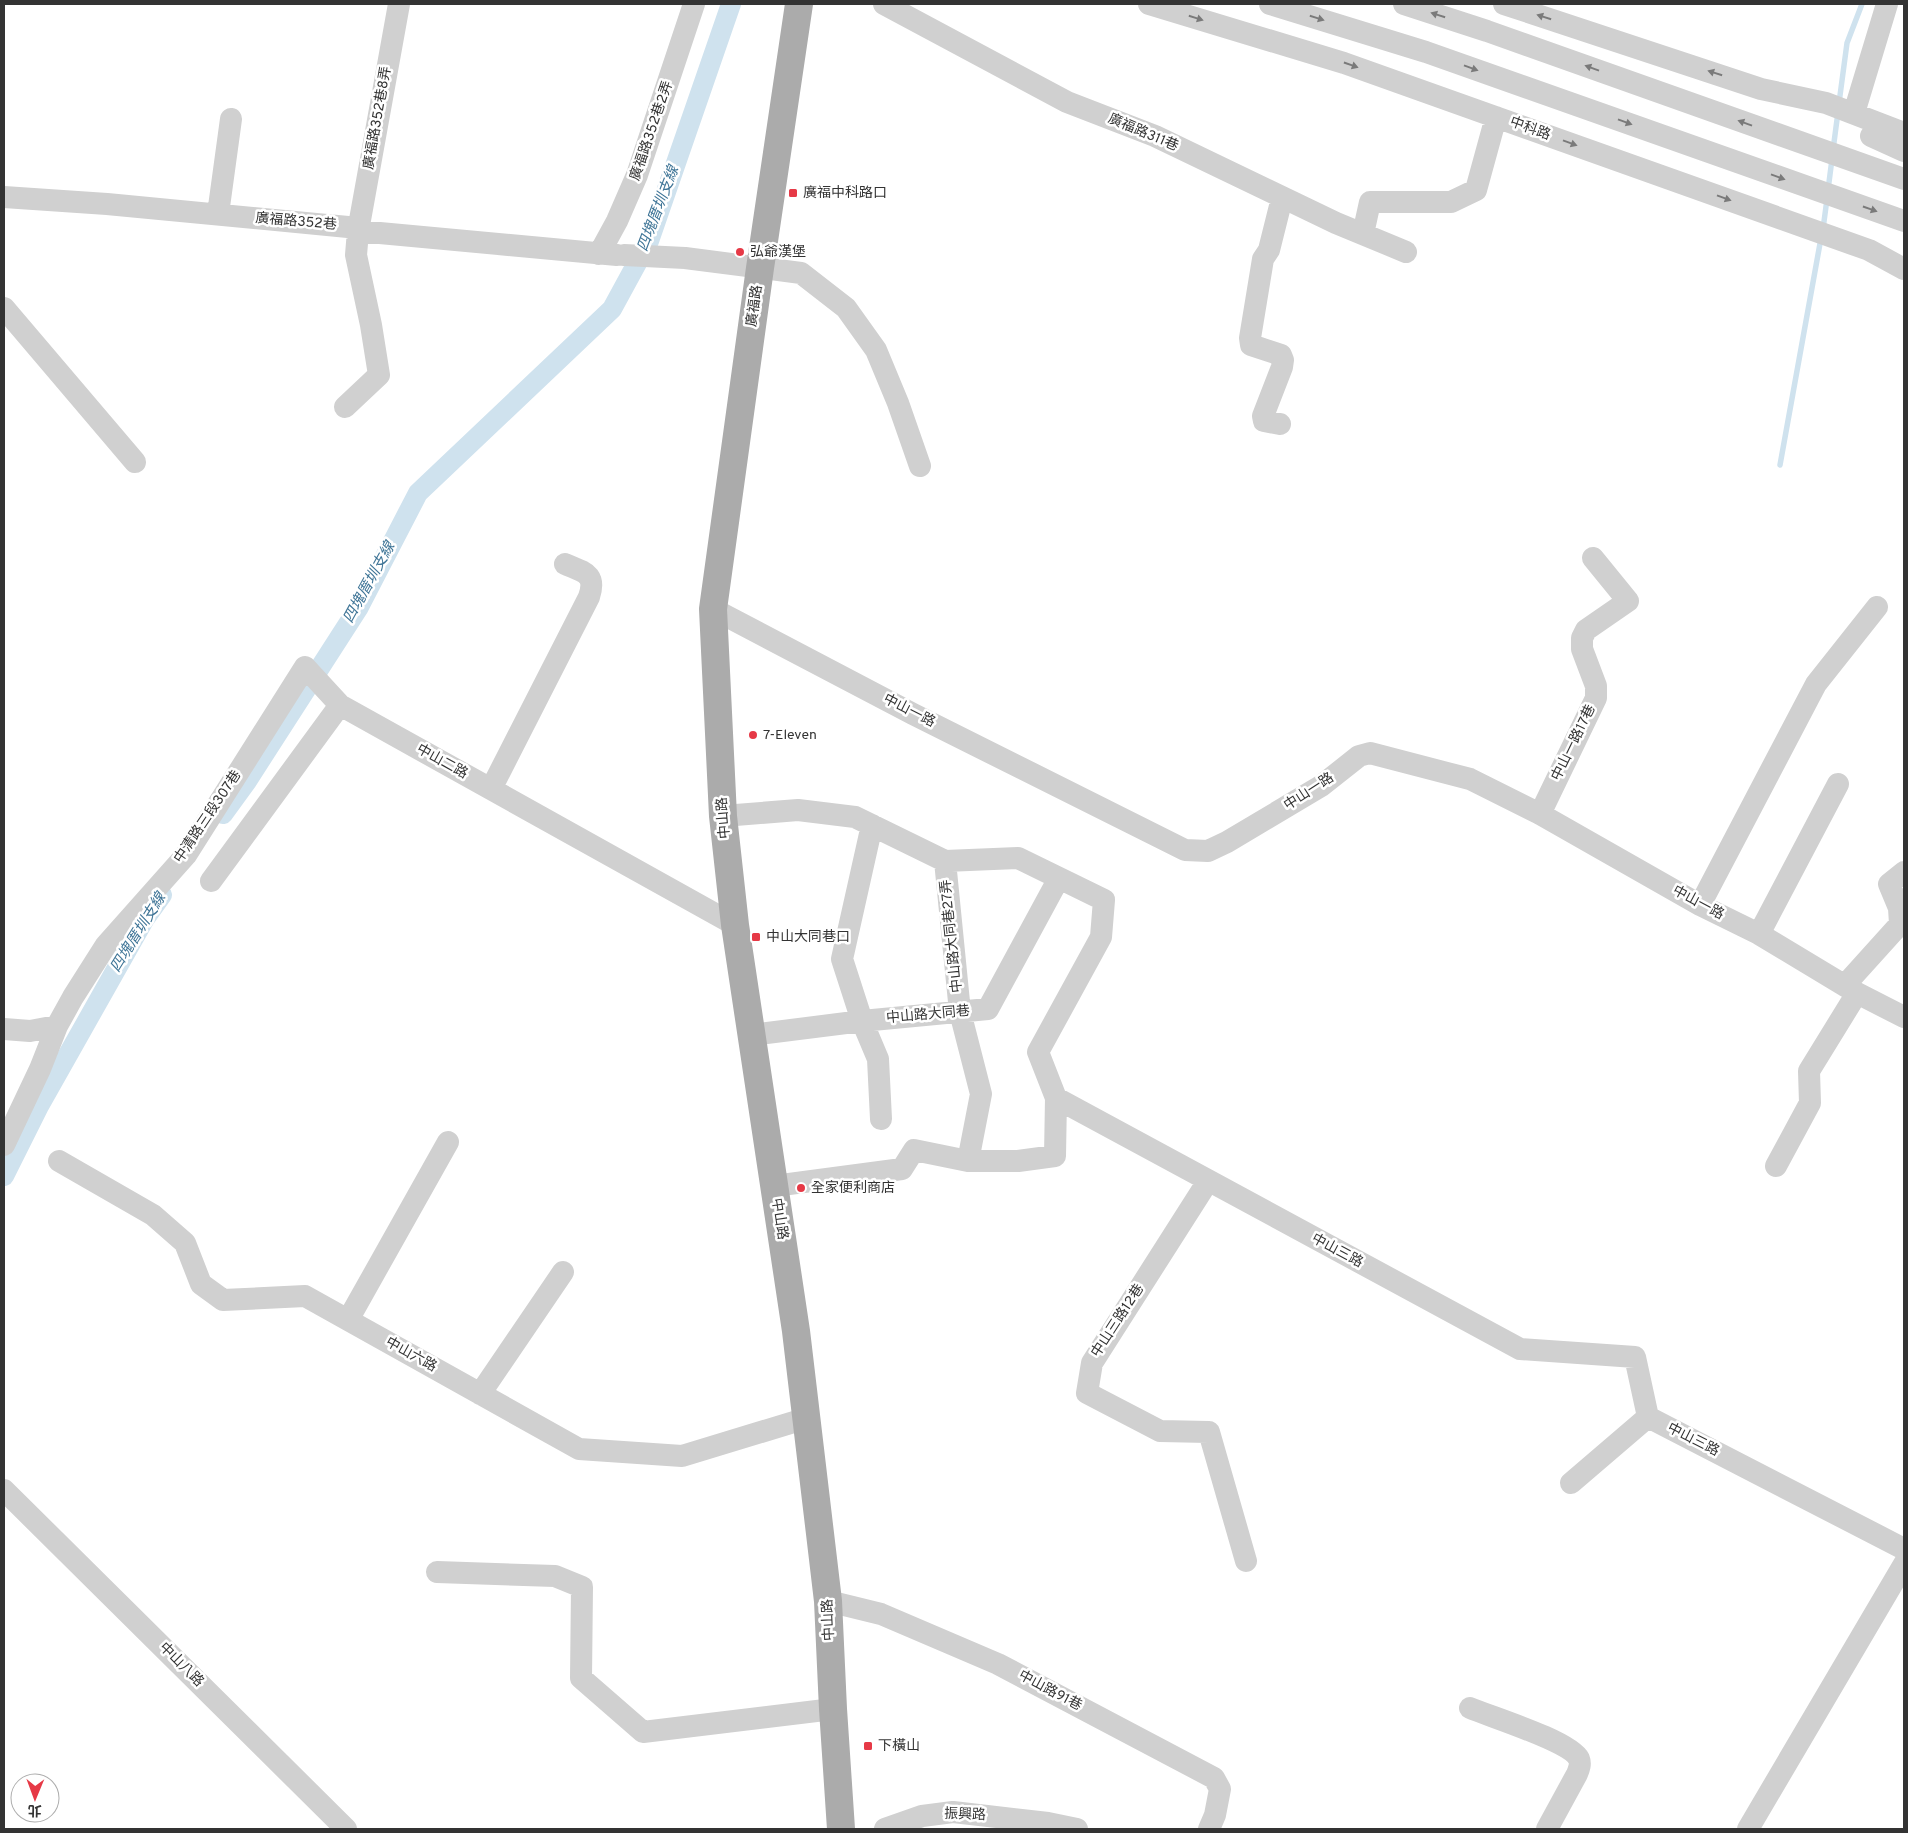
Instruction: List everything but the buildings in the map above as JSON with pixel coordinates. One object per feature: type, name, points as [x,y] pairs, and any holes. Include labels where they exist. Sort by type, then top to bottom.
[{"type":"main road","name":"廣福路","points":[[713,609],[799,4]]},
{"type":"main road","name":"中山路","points":[[713,609],[723,816],[735,925],[796,1332],[807,1418],[828,1601],[841,1829]]},
{"type":"street","name":"廣福路352巷8弄","points":[[345,407],[379,375],[371,325],[356,255],[358,231],[399,4]]},
{"type":"street","name":"廣福路352巷2弄","points":[[613,254],[617,221],[637,175],[694,4]]},
{"type":"street","name":"廣福路311巷","points":[[884,4],[1067,102],[1155,136],[1282,198],[1406,252]]},
{"type":"street","name":"中科路","points":[[1149,4],[1344,63],[1869,250],[1904,268]]},
{"type":"street","points":[[1270,4],[1426,52],[1904,221]]},
{"type":"street","points":[[1404,4],[1488,31],[1904,179]]},
{"type":"street","points":[[1506,4],[1903,138]]},
{"type":"street","points":[[1842,109],[1887,4]]},
{"type":"street","points":[[1761,89],[1842,109],[1903,138]]},
{"type":"street","points":[[1363,234],[1370,202],[1451,202],[1476,190],[1496,117]]},
{"type":"street","points":[[218,214],[231,119]]},
{"type":"street","name":"廣福路352巷","points":[[4,197],[348,226],[358,231],[613,254],[685,258],[802,273],[846,308],[876,350],[898,403],[920,466]]},
{"type":"street","points":[[1280,424],[1264,421],[1263,416],[1283,360],[1281,355],[1251,345],[1250,338],[1263,259],[1269,250],[1282,198]]},
{"type":"street","points":[[1869,250],[1904,256]]},
{"type":"street","points":[[4,308],[135,462]]},
{"type":"street","name":"中山一路17巷","points":[[1540,814],[1596,698],[1596,686],[1582,649],[1582,638],[1586,630],[1628,601],[1593,558]]},
{"type":"street","points":[[491,789],[592,587],[591,578],[585,573],[565,564]]},
{"type":"street","points":[[1700,905],[1816,684],[1877,607]]},
{"type":"street","name":"中山一路","points":[[713,609],[913,714],[1186,850],[1208,851],[1227,842],[1321,786],[1359,756],[1370,754],[1470,780],[1540,814],[1700,905],[1759,934],[1851,989],[1904,1017]]},
{"type":"street","name":"中山二路","points":[[305,667],[340,705],[735,925]]},
{"type":"street","name":"中清路三段307巷","points":[[4,1146],[40,1069],[57,1026],[106,945],[186,855],[305,667]]},
{"type":"street","points":[[211,881],[340,705]]},
{"type":"street","points":[[1759,934],[1838,784]]},
{"type":"street","points":[[723,816],[798,810],[855,817],[945,861],[1018,858],[1104,900],[1101,937],[1038,1052],[1056,1098],[1056,1156],[1018,1161],[968,1161],[914,1150],[902,1169],[774,1186]]},
{"type":"street","points":[[872,825],[842,959],[862,1021],[878,1059],[881,1119]]},
{"type":"street","name":"中山路大同巷27弄","points":[[945,861],[960,1012],[981,1094],[968,1161]]},
{"type":"street","points":[[1776,1166],[1810,1103],[1809,1071],[1851,989],[1900,924],[1899,908],[1889,884],[1904,872]]},
{"type":"street","name":"中山路大同巷","points":[[751,1034],[988,1009],[1059,878]]},
{"type":"street","points":[[4,1029],[30,1030],[57,1026]]},
{"type":"street","name":"中山三路","points":[[1056,1098],[1520,1349],[1635,1356],[1648,1417],[1904,1549]]},
{"type":"street","points":[[348,1320],[448,1142]]},
{"type":"street","name":"中山六路","points":[[59,1162],[153,1215],[185,1243],[201,1284],[223,1300],[305,1296],[579,1449],[682,1456],[807,1418]]},
{"type":"street","name":"中山三路12巷","points":[[1208,1181],[1092,1363],[1087,1393],[1160,1431],[1209,1432],[1246,1561]]},
{"type":"street","points":[[480,1394],[562,1272]]},
{"type":"street","points":[[1571,1483],[1648,1417]]},
{"type":"street","name":"中山八路","points":[[8,1502],[346,1829]]},
{"type":"street","points":[[1748,1829],[1904,1564]]},
{"type":"street","points":[[436,1572],[555,1576],[582,1587],[581,1678],[643,1732],[833,1709]]},
{"type":"street","name":"中山路91巷","points":[[828,1601],[881,1614],[998,1664],[1214,1778],[1220,1789],[1215,1815],[1209,1829]]},
{"type":"street","points":[[1470,1708],[1561,1744],[1578,1758],[1580,1765],[1577,1774],[1548,1829]]},
{"type":"street","name":"振興路","points":[[885,1829],[922,1816],[953,1812],[1048,1823],[1077,1829]]},
{"type":"waterway","name":"四塊厝圳支線","points":[[223,814],[247,781],[359,607],[418,493],[612,309],[649,241],[731,4]]},
{"type":"waterway","points":[[1839,103],[1847,43],[1862,4]]},
{"type":"waterway","points":[[1833,150],[1838,112]]},
{"type":"waterway","points":[[1828,190],[1832,159]]},
{"type":"waterway","points":[[1823,229],[1827,199]]},
{"type":"waterway","points":[[1780,465],[1821,238]]},
{"type":"waterway","name":"四塊厝圳支線","points":[[4,1176],[39,1106],[144,920],[162,895]]},
{"type":"place","name":"廣福中科路口","points":[[793,193]]},
{"type":"place","name":"弘爺漢堡","points":[[740,252]]},
{"type":"place","name":"7-Eleven","points":[[753,735]]},
{"type":"place","name":"中山大同巷口","points":[[756,937]]},
{"type":"place","name":"全家便利商店","points":[[801,1188]]},
{"type":"place","name":"下橫山","points":[[868,1746]]}]
